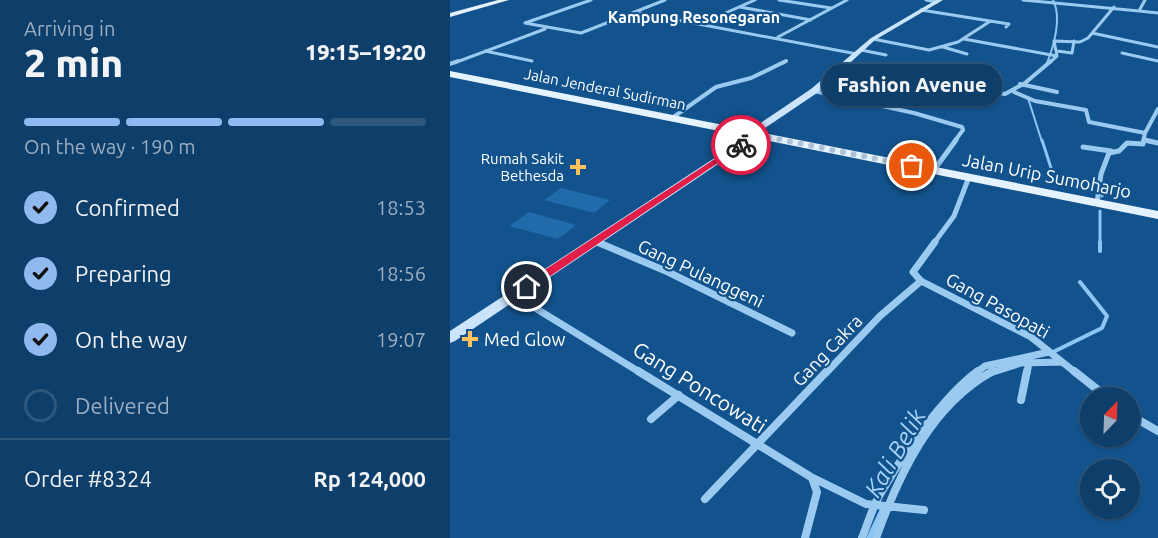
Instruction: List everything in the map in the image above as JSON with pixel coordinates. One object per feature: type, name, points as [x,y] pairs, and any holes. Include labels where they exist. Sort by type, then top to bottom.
[{"type":"main road","points":[[450,14],[497,0]]},
{"type":"main road","points":[[450,14],[506,0]]},
{"type":"main road","points":[[450,338],[739,146],[814,91],[873,39],[938,1]]},
{"type":"main road","name":"Jalan Jenderal Sudirman","points":[[450,74],[753,134]]},
{"type":"main road","name":"Jalan Urip Sumoharjo","points":[[753,134],[1158,215]]},
{"type":"street","points":[[591,0],[525,23],[581,33],[665,0]]},
{"type":"street","points":[[702,23],[755,0]]},
{"type":"street","points":[[779,0],[832,9]]},
{"type":"street","points":[[777,38],[847,0]]},
{"type":"street","points":[[926,0],[938,1]]},
{"type":"street","points":[[1023,0],[1115,4],[1158,13]]},
{"type":"street","points":[[1139,10],[1145,0]]},
{"type":"street","points":[[1012,92],[1020,84],[1040,73],[1055,54],[1054,42],[1056,40],[1083,41],[1098,29],[1105,12],[1115,4]]},
{"type":"street","points":[[740,7],[810,20]]},
{"type":"street","points":[[921,10],[1009,24],[1006,27]]},
{"type":"street","points":[[635,12],[886,55]]},
{"type":"street","points":[[873,39],[926,50],[964,39],[989,22]]},
{"type":"street","points":[[450,64],[547,28]]},
{"type":"street","points":[[1092,33],[1158,46]]},
{"type":"street","points":[[964,39],[1055,54],[1071,53],[1074,41]]},
{"type":"street","points":[[943,46],[967,54]]},
{"type":"street","points":[[484,51],[532,61]]},
{"type":"street","points":[[1122,53],[1158,61]]},
{"type":"street","points":[[672,118],[716,87],[751,78],[786,61]]},
{"type":"street","points":[[831,77],[921,95],[946,74],[930,68]]},
{"type":"street","points":[[939,81],[1012,92],[1035,101],[1086,110],[1089,122],[1145,133]]},
{"type":"street","points":[[1020,84],[1057,92]]},
{"type":"street","points":[[814,91],[914,113],[962,127],[963,130],[934,170]]},
{"type":"street","points":[[1096,203],[1101,174],[1109,153],[1115,152],[1127,143],[1143,144],[1145,133],[1158,108]]},
{"type":"street","points":[[1144,140],[1158,143]]},
{"type":"street","points":[[1083,147],[1115,152]]},
{"type":"street","points":[[921,281],[913,272],[954,216],[969,177]]},
{"type":"street","name":"Gang Pulanggeni","points":[[596,241],[668,272],[792,333]]},
{"type":"street","name":"Gang Pasopati","points":[[921,281],[1031,337],[1094,387]]},
{"type":"street","name":"Gang Cakra","points":[[705,499],[880,316],[921,281]]},
{"type":"street","name":"Gang Poncowati","points":[[514,295],[811,477],[880,507]]},
{"type":"street","points":[[862,538],[935,415],[976,370],[1000,361],[1050,352]]},
{"type":"street","points":[[876,538],[880,507],[944,413],[961,394],[979,378],[998,369],[1029,363],[1061,361]]},
{"type":"street","points":[[1021,400],[1029,363]]},
{"type":"street","points":[[651,419],[679,395]]},
{"type":"street","points":[[1140,421],[1158,431]]},
{"type":"street","points":[[805,538],[817,492],[811,477]]},
{"type":"street","points":[[880,507],[924,510]]},
{"type":"shaded area","points":[[561,188],[610,200],[594,213],[544,200]]},
{"type":"shaded area","points":[[529,212],[576,225],[558,239],[509,226]]},
{"type":"waterway","name":"Kali Belik","points":[[1047,63],[1057,23],[1053,0]]},
{"type":"waterway","name":"Kali Belik","points":[[1028,98],[1042,142]]},
{"type":"waterway","name":"Kali Belik","points":[[1042,140],[1051,168]]},
{"type":"waterway","name":"Kali Belik","points":[[1100,211],[1100,251]]},
{"type":"waterway","name":"Kali Belik","points":[[1051,353],[1102,328],[1107,316],[1080,282]]},
{"type":"waterway","name":"Kali Belik","points":[[869,538],[884,506]]},
{"type":"way so far","points":[[741,145],[753,134],[912,166]]},
{"type":"place","name":"Fashion Avenue","points":[[912,166]]},
{"type":"place","name":"Rumah Sakit Bethesda","points":[[578,167]]},
{"type":"place","name":"Med Glow","points":[[470,339]]},
{"type":"district","name":"Kampung Resonegaran","points":[[694,17]]},
{"type":"route","points":[[527,287],[741,145]]}]
